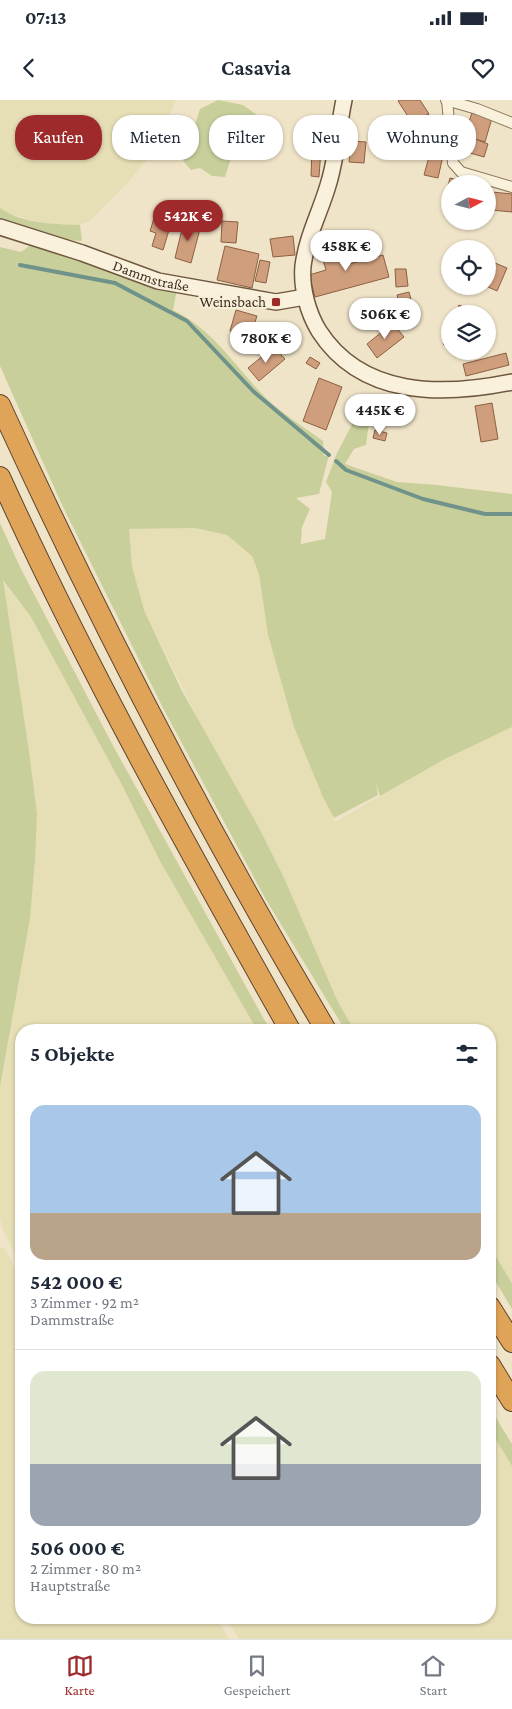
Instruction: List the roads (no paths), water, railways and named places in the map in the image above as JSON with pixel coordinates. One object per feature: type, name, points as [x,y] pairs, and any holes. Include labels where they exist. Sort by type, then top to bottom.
[{"type":"highway","points":[[0,405],[81,577],[142,699],[208,822],[323,1024]]},
{"type":"highway","points":[[0,477],[54,592],[116,714],[180,836],[287,1024]]},
{"type":"highway","points":[[496,1316],[512,1342]]},
{"type":"highway","points":[[496,1375],[512,1401]]},
{"type":"street","points":[[344,100],[329,184],[309,236],[303,268],[305,297],[313,322],[326,342],[343,360],[363,373],[386,384],[413,389],[456,389],[512,382]]},
{"type":"street","points":[[512,123],[478,109],[446,100],[453,163],[461,172],[512,187]]},
{"type":"street","name":"Dammstraße","points":[[0,227],[82,253],[158,281],[276,302],[305,297]]},
{"type":"waterway","name":"Weinsbach","points":[[20,265],[115,283],[187,321],[254,392],[329,455]]},
{"type":"waterway","name":"Weinsbach","points":[[336,461],[346,470],[423,499],[485,514],[512,514]]},
{"type":"place","name":"Weinsbach","points":[[276,302]]}]
